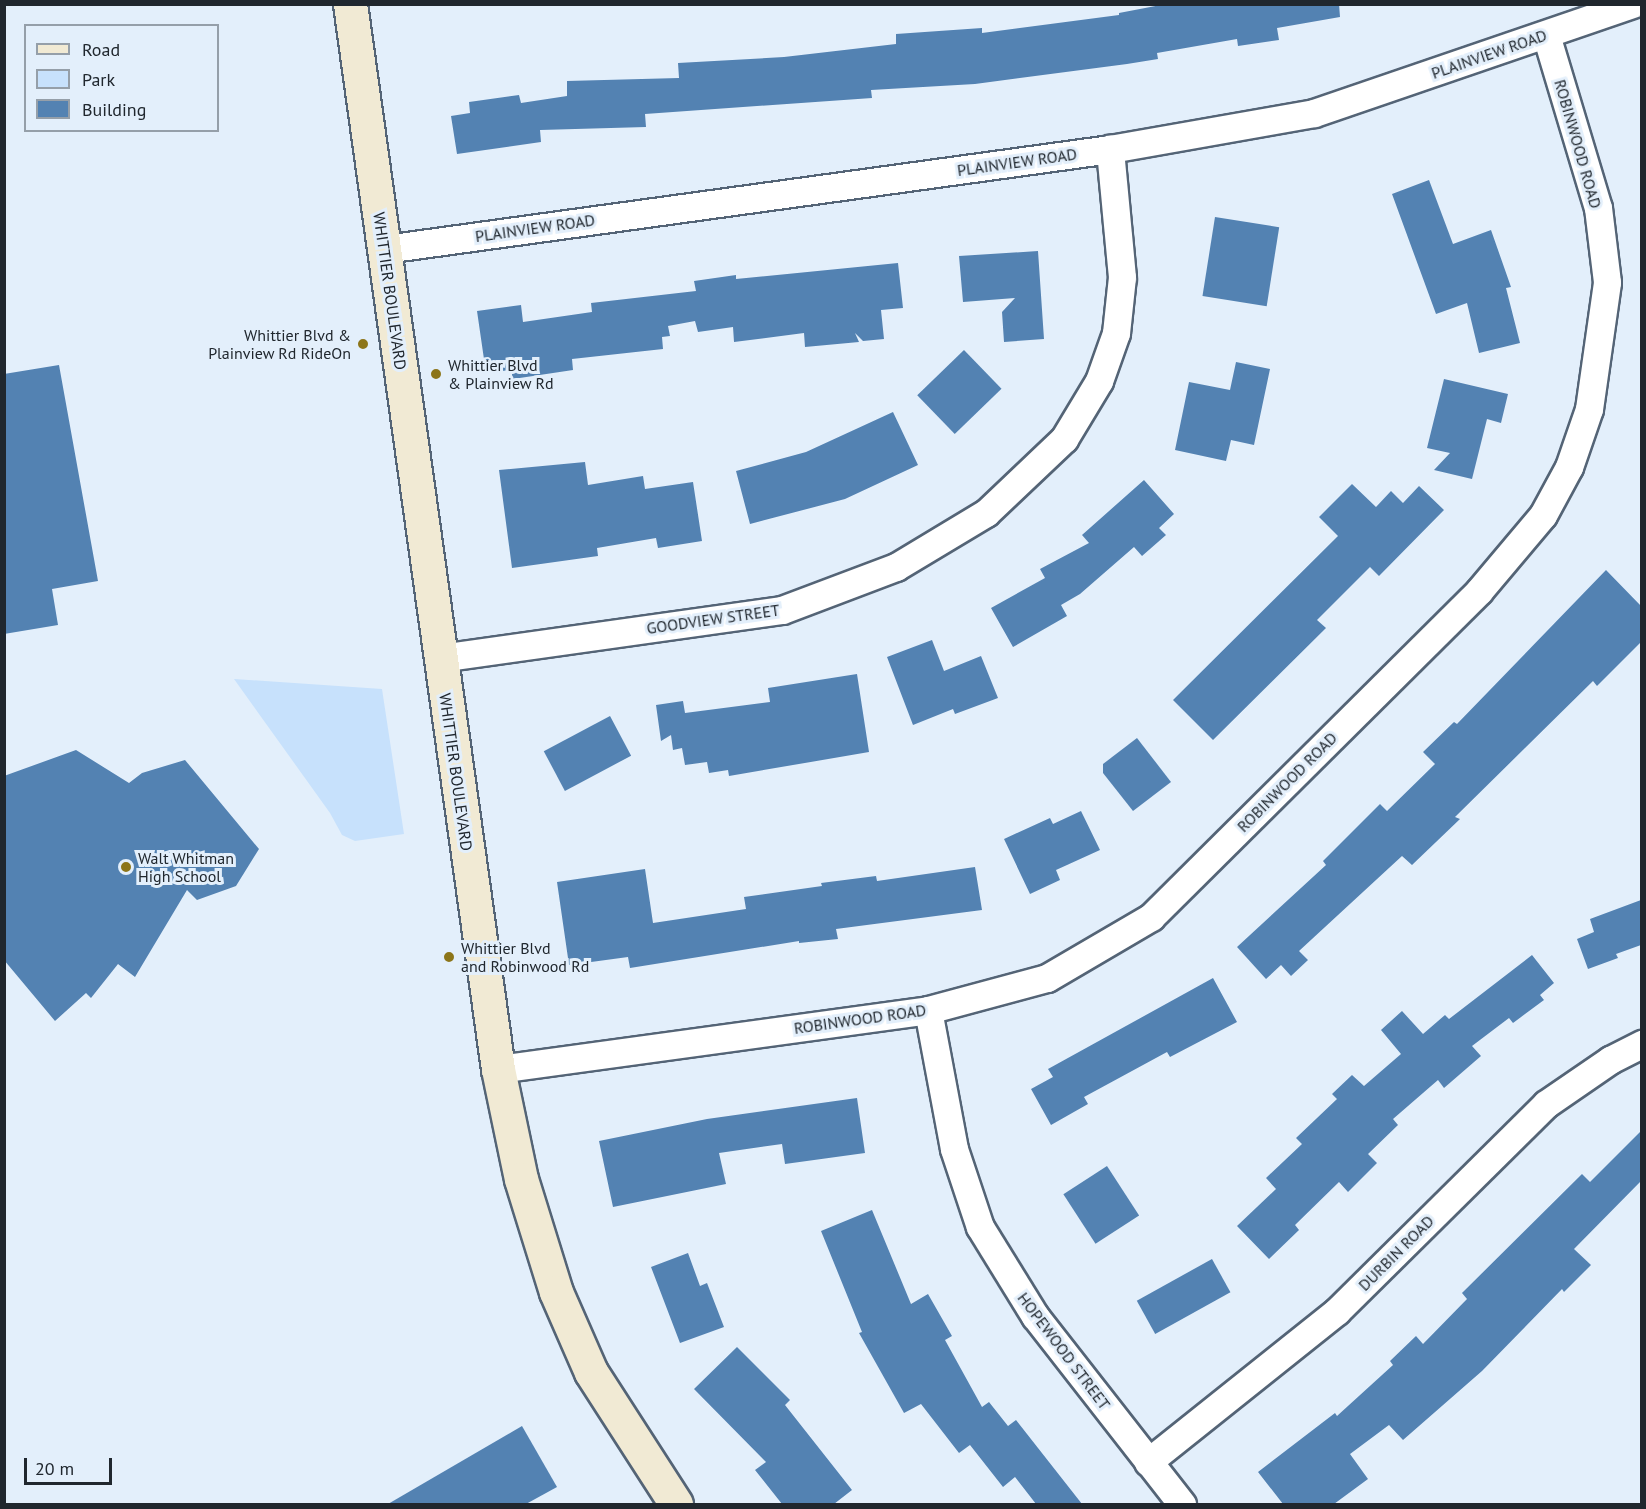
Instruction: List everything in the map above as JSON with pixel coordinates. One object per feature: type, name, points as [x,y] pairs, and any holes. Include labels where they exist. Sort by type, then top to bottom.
[{"type":"street","name":"WHITTIER BOULEVARD","points":[[350,4],[498,1069],[521,1179],[556,1292],[591,1372],[676,1504]]},
{"type":"street","name":"PLAINVIEW ROAD","points":[[385,249],[1110,149],[1314,113],[1633,4]]},
{"type":"street","name":"ROBINWOOD ROAD","points":[[498,1069],[928,1010],[1047,978],[1151,917],[1479,591],[1543,515],[1569,467],[1589,409],[1607,282],[1598,208],[1546,35]]},
{"type":"street","name":"GOODVIEW STREET","points":[[440,658],[782,610],[896,567],[986,513],[1064,439],[1099,381],[1116,333],[1122,277],[1110,149]]},
{"type":"street","name":"HOPEWOOD STREET","points":[[928,1010],[954,1149],[980,1227],[1035,1316],[1182,1504]]},
{"type":"street","name":"DURBIN ROAD","points":[[1148,1462],[1337,1311],[1546,1104],[1610,1060],[1641,1044]]},
{"type":"green space","points":[[234,679],[382,689],[404,834],[355,841],[342,835],[330,813]]},
{"type":"building","points":[[1166,4],[1339,4],[1340,17],[1277,28],[1279,40],[1238,46],[1237,39],[1157,53],[1158,59],[1127,64],[975,84],[871,90],[872,98],[645,114],[646,127],[540,130],[541,142],[457,154],[451,116],[470,113],[469,102],[519,95],[521,103],[567,96],[567,81],[679,78],[678,63],[784,57],[896,44],[896,34],[982,28],[982,33],[1119,15],[1119,13]]},
{"type":"building","points":[[1429,180],[1453,244],[1491,230],[1511,287],[1506,288],[1520,343],[1479,353],[1467,303],[1436,314],[1392,194]]},
{"type":"building","points":[[1215,217],[1279,227],[1267,306],[1202,296]]},
{"type":"building","points":[[1038,251],[1044,339],[1004,342],[1002,312],[1015,298],[963,302],[959,256]]},
{"type":"building","points":[[898,263],[903,308],[881,310],[884,339],[863,341],[855,333],[859,342],[805,347],[804,333],[734,342],[733,327],[698,332],[695,321],[668,326],[670,336],[662,337],[663,349],[572,359],[573,370],[513,379],[511,370],[486,373],[477,311],[521,305],[523,322],[592,312],[591,303],[696,291],[694,281],[736,275],[736,279]]},
{"type":"building","points":[[964,350],[1002,389],[955,434],[917,395]]},
{"type":"building","points":[[1236,362],[1270,369],[1254,445],[1231,440],[1226,461],[1175,450],[1189,382],[1230,390]]},
{"type":"building","points":[[59,365],[98,581],[52,589],[58,625],[4,634],[4,374]]},
{"type":"building","points":[[1444,379],[1508,394],[1501,423],[1487,419],[1472,479],[1434,470],[1450,453],[1427,448]]},
{"type":"building","points":[[893,412],[918,465],[845,499],[750,524],[736,471],[806,452]]},
{"type":"building","points":[[585,462],[588,485],[643,476],[645,489],[693,482],[702,541],[658,548],[656,538],[597,548],[598,556],[512,568],[499,470]]},
{"type":"building","points":[[1144,480],[1174,514],[1159,528],[1166,535],[1142,556],[1134,547],[1080,594],[1061,605],[1067,616],[1013,647],[991,608],[1045,578],[1040,569],[1089,543],[1082,535]]},
{"type":"building","points":[[1352,484],[1376,507],[1391,491],[1403,503],[1419,486],[1444,510],[1379,576],[1370,567],[1317,620],[1326,628],[1213,740],[1173,700],[1338,536],[1319,517]]},
{"type":"building","points":[[1606,570],[1641,606],[1641,642],[1597,686],[1593,681],[1455,817],[1460,819],[1412,865],[1402,856],[1299,951],[1308,960],[1291,976],[1281,965],[1266,979],[1237,947],[1326,865],[1323,861],[1380,804],[1387,811],[1435,764],[1423,752],[1454,722],[1457,724]]},
{"type":"building","points":[[932,640],[944,671],[981,656],[998,698],[955,714],[953,709],[913,725],[887,657]]},
{"type":"building","points":[[857,674],[869,752],[729,776],[728,770],[709,773],[707,762],[685,765],[682,748],[673,750],[671,735],[661,741],[656,705],[683,701],[685,713],[770,702],[768,688]]},
{"type":"building","points":[[610,716],[631,756],[565,791],[544,751]]},
{"type":"building","points":[[1137,738],[1171,782],[1133,811],[1103,773],[1103,764]]},
{"type":"building","name":"Walt Whitman High School","points":[[76,750],[129,783],[142,773],[185,760],[259,849],[236,886],[197,900],[187,890],[135,977],[118,964],[91,998],[86,993],[55,1021],[4,960],[4,776]]},
{"type":"building","points":[[1081,811],[1100,850],[1056,870],[1060,880],[1030,894],[1004,839],[1050,818],[1053,824]]},
{"type":"building","points":[[975,867],[982,910],[836,929],[838,939],[799,943],[799,941],[630,968],[628,957],[569,965],[557,882],[645,869],[653,923],[746,909],[744,897],[822,886],[821,883],[876,876],[877,881]]},
{"type":"building","points":[[1641,900],[1641,945],[1616,954],[1618,958],[1588,969],[1577,939],[1594,932],[1590,919]]},
{"type":"building","points":[[1532,955],[1554,983],[1540,995],[1544,1000],[1513,1023],[1509,1018],[1472,1046],[1481,1056],[1444,1088],[1438,1080],[1393,1119],[1398,1125],[1368,1154],[1377,1163],[1348,1192],[1339,1182],[1295,1225],[1299,1230],[1269,1259],[1237,1226],[1276,1189],[1266,1178],[1302,1144],[1296,1138],[1337,1099],[1332,1094],[1352,1075],[1364,1086],[1401,1054],[1381,1030],[1402,1011],[1423,1034],[1445,1015],[1449,1019]]},
{"type":"building","points":[[1213,978],[1237,1022],[1170,1057],[1167,1052],[1084,1097],[1088,1104],[1051,1125],[1031,1089],[1053,1077],[1048,1069]]},
{"type":"building","points":[[857,1098],[865,1153],[785,1164],[782,1144],[719,1153],[726,1184],[613,1207],[599,1141],[707,1119]]},
{"type":"building","points":[[1641,1131],[1641,1181],[1574,1249],[1591,1265],[1564,1292],[1562,1289],[1482,1371],[1403,1440],[1389,1425],[1350,1454],[1368,1479],[1334,1504],[1283,1504],[1258,1472],[1335,1413],[1337,1416],[1393,1365],[1390,1361],[1416,1336],[1423,1344],[1467,1299],[1462,1293],[1582,1174],[1590,1182]]},
{"type":"building","points":[[1107,1166],[1139,1215],[1096,1244],[1063,1194]]},
{"type":"building","points":[[872,1210],[911,1304],[928,1294],[952,1336],[945,1340],[982,1407],[989,1402],[1008,1426],[1016,1420],[1082,1504],[1036,1504],[1015,1477],[1003,1487],[970,1445],[959,1453],[921,1404],[904,1413],[859,1333],[862,1332],[821,1231]]},
{"type":"building","points":[[688,1253],[700,1286],[707,1283],[724,1327],[680,1343],[651,1267]]},
{"type":"building","points":[[1212,1259],[1230,1292],[1155,1334],[1137,1301]]},
{"type":"building","points":[[737,1347],[790,1400],[785,1405],[852,1490],[834,1504],[782,1504],[755,1470],[766,1462],[694,1389]]},
{"type":"building","points":[[522,1426],[557,1487],[526,1504],[388,1504]]},
{"type":"place","name":"Whittier Blvd & Plainview Rd RideOn","points":[[363,344]]},
{"type":"place","name":"Whittier Blvd & Plainview Rd","points":[[436,374]]},
{"type":"place","name":"Walt Whitman High School","points":[[126,867]]},
{"type":"place","name":"Whittier Blvd and Robinwood Rd","points":[[449,957]]}]
